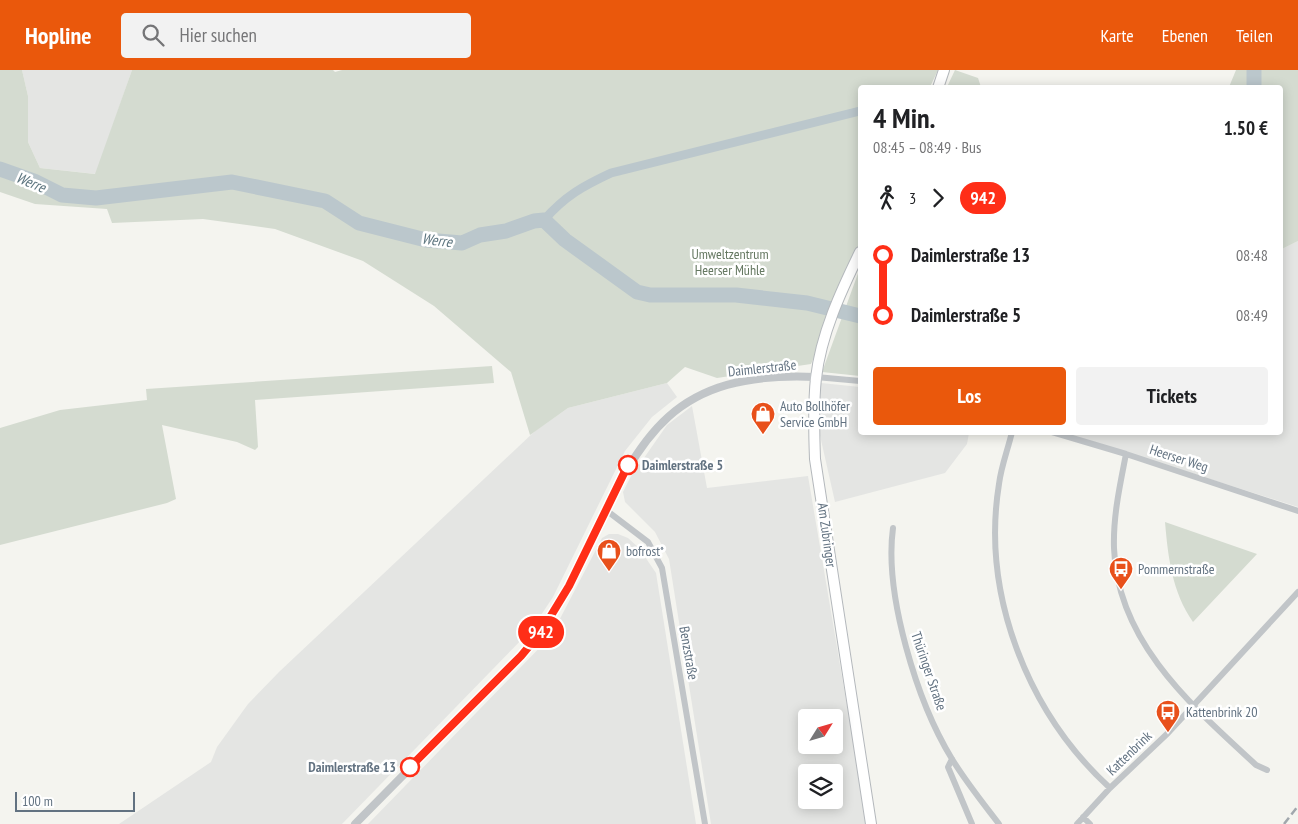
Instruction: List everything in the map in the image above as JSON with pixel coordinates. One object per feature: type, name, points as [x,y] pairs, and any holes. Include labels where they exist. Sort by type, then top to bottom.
[{"type":"main road","points":[[939,85],[944,70]]},
{"type":"main road","name":"Am Zubringer","points":[[858,256],[843,288],[827,331],[816,377],[813,418],[815,459],[871,824]]},
{"type":"street","name":"Daimlerstraße","points":[[355,824],[521,656],[541,632],[560,602],[624,472],[644,442],[664,420],[696,396],[718,386],[789,376],[816,377]]},
{"type":"street","points":[[816,377],[858,381]]},
{"type":"street","points":[[1011,435],[999,483],[995,536],[1006,615],[1019,656],[1046,711],[1071,746],[1110,788]]},
{"type":"street","name":"Heerser Weg","points":[[1062,435],[1126,454],[1298,511]]},
{"type":"street","points":[[1126,454],[1117,501],[1114,549],[1120,586],[1136,632],[1161,670],[1192,706],[1256,765],[1267,770]]},
{"type":"street","name":"Benzstraße","points":[[606,510],[648,542],[662,568],[705,824]]},
{"type":"street","name":"Thüringer Straße","points":[[893,528],[890,550],[902,640],[934,726],[952,759],[999,824]]},
{"type":"street","name":"Kattenbrink","points":[[1077,824],[1192,706],[1298,592]]},
{"type":"street","name":"Thüringer Straße","points":[[952,759],[948,767],[972,824]]},
{"type":"street","points":[[1084,817],[1090,824]]},
{"type":"shaded area","points":[[22,70],[132,70],[96,174],[40,168],[28,142],[28,96]]},
{"type":"shaded area","points":[[1298,241],[1298,507],[1071,435],[1283,435],[1283,248]]},
{"type":"shaded area","points":[[667,383],[677,397],[652,417],[625,451],[553,597],[531,630],[342,824],[119,824],[211,762],[217,747],[248,704],[279,672],[535,431],[568,408]]},
{"type":"shaded area","points":[[821,383],[858,387],[858,435],[969,435],[967,444],[945,473],[835,502],[819,431]]},
{"type":"shaded area","points":[[692,406],[707,488],[808,476],[867,824],[711,824],[669,559],[655,532],[625,502],[623,492],[630,478],[667,425]]},
{"type":"shaded area","points":[[609,534],[618,534],[628,538],[639,548],[656,573],[696,824],[368,824],[551,636],[602,538]]},
{"type":"green space","name":"Umweltzentrum Heerser Mühle","points":[[0,70],[22,70],[28,96],[28,142],[40,168],[95,174],[132,70],[333,70],[335,72],[342,70],[938,70],[931,85],[858,85],[858,256],[811,364],[717,378],[685,367],[667,383],[568,408],[530,435],[511,372],[434,306],[363,261],[275,229],[203,219],[112,223],[107,209],[35,204],[0,192]]},
{"type":"green space","points":[[955,70],[978,78],[980,85],[948,85]]},
{"type":"green space","points":[[1236,70],[1298,70],[1298,241],[1283,248],[1283,85],[1230,85]]},
{"type":"green space","points":[[858,273],[858,376],[822,372]]},
{"type":"green space","points":[[492,366],[494,383],[255,400],[258,447],[255,450],[237,442],[162,425],[176,499],[167,503],[0,545],[0,428],[60,410],[147,400],[146,389]]},
{"type":"green space","points":[[1165,522],[1257,554],[1193,622],[1180,599],[1172,574]]},
{"type":"waterway","name":"Werre","points":[[1254,70],[1254,85]]},
{"type":"waterway","points":[[544,220],[559,204],[575,192],[611,173],[858,111]]},
{"type":"waterway","name":"Werre","points":[[0,169],[34,181],[62,195],[96,198],[232,182],[325,201],[359,223],[426,240],[462,243],[480,235],[506,231],[534,221],[544,220],[565,240],[637,292],[650,295],[736,295],[807,303],[858,316]]},
{"type":"railway","points":[[1284,824],[1298,806]]},
{"type":"bus line","name":"942","points":[[410,767],[521,656],[541,632],[569,586],[628,465]]},
{"type":"place","name":"Auto Bollhöfer Service GmbH","points":[[763,435]]},
{"type":"place","name":"Daimlerstraße 5","points":[[628,465]]},
{"type":"place","name":"bofrost*","points":[[609,572]]},
{"type":"place","name":"Pommernstraße","points":[[1121,590]]},
{"type":"place","name":"Kattenbrink 20","points":[[1168,733]]},
{"type":"place","name":"Daimlerstraße 13","points":[[410,767]]}]
